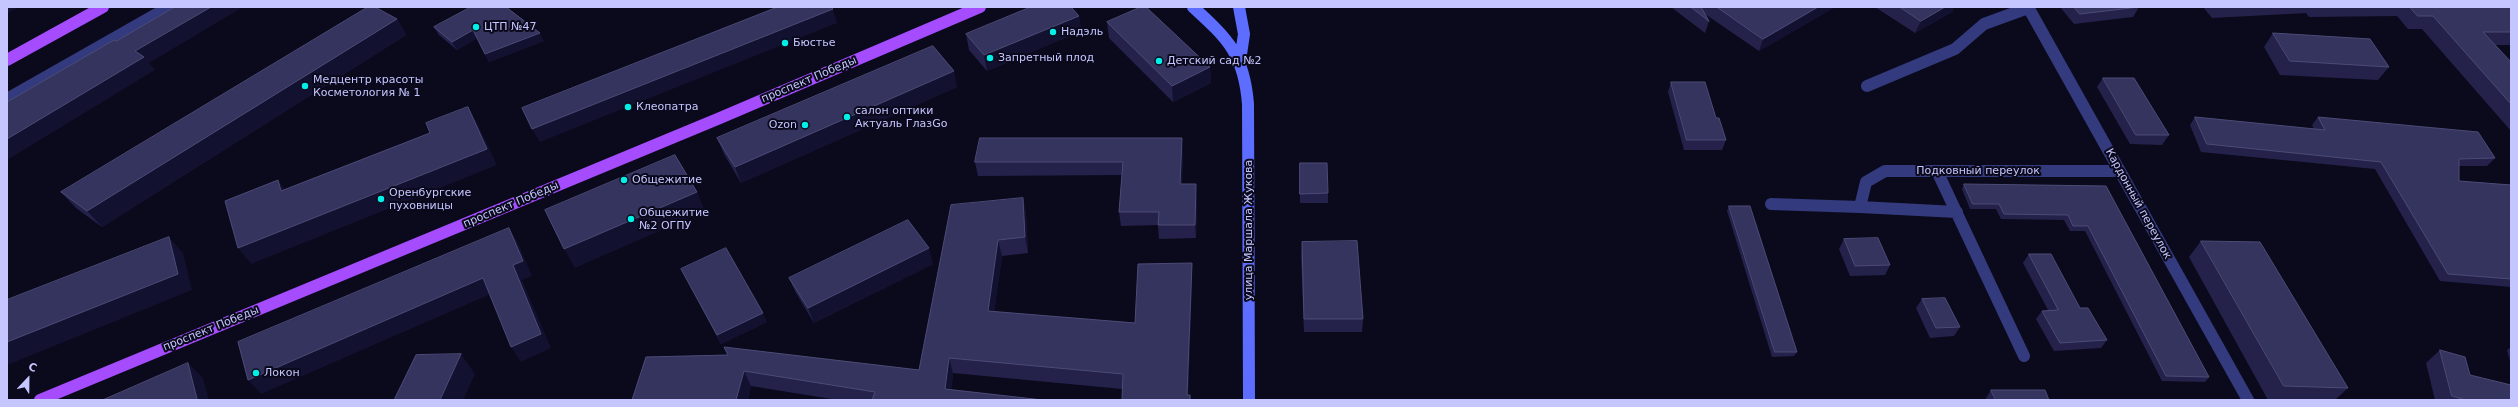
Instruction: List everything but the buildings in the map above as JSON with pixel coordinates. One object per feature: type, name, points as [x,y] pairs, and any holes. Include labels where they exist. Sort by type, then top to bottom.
[{"type":"main road","points":[[7,60],[103,7]]},
{"type":"main road","name":"проспект Победы","points":[[40,400],[735,111],[980,7]]},
{"type":"main road","name":"улица Маршала Жукова","points":[[1193,7],[1228,44],[1240,60]]},
{"type":"main road","name":"улица Маршала Жукова","points":[[1239,7],[1244,20],[1245,41],[1240,60],[1248,104],[1249,400]]},
{"type":"street","points":[[7,99],[169,7]]},
{"type":"street","name":"Кардонный переулок","points":[[1867,86],[1955,50],[1984,24],[2028,8],[2248,400]]},
{"type":"street","name":"Подковный переулок","points":[[1860,207],[1866,182],[1886,171],[2119,171]]},
{"type":"street","points":[[1937,171],[2024,356]]},
{"type":"street","points":[[1771,204],[1957,212]]},
{"type":"place","name":"ЦТП №47","points":[[476,27]]},
{"type":"place","name":"Надэль","points":[[1053,32]]},
{"type":"place","name":"Бюстье","points":[[785,43]]},
{"type":"place","name":"Запретный плод","points":[[990,58]]},
{"type":"place","name":"Детский сад №2","points":[[1159,61]]},
{"type":"place","name":"Медцентр красоты Косметология № 1","points":[[305,86]]},
{"type":"place","name":"Клеопатра","points":[[628,107]]},
{"type":"place","name":"салон оптики Актуаль ГлазGo","points":[[847,117]]},
{"type":"place","name":"Ozon","points":[[805,125]]},
{"type":"place","name":"Общежитие","points":[[624,180]]},
{"type":"place","name":"Оренбургские пуховницы","points":[[381,199]]},
{"type":"place","name":"Общежитие №2 ОГПУ","points":[[631,219]]},
{"type":"place","name":"Локон","points":[[256,373]]}]
